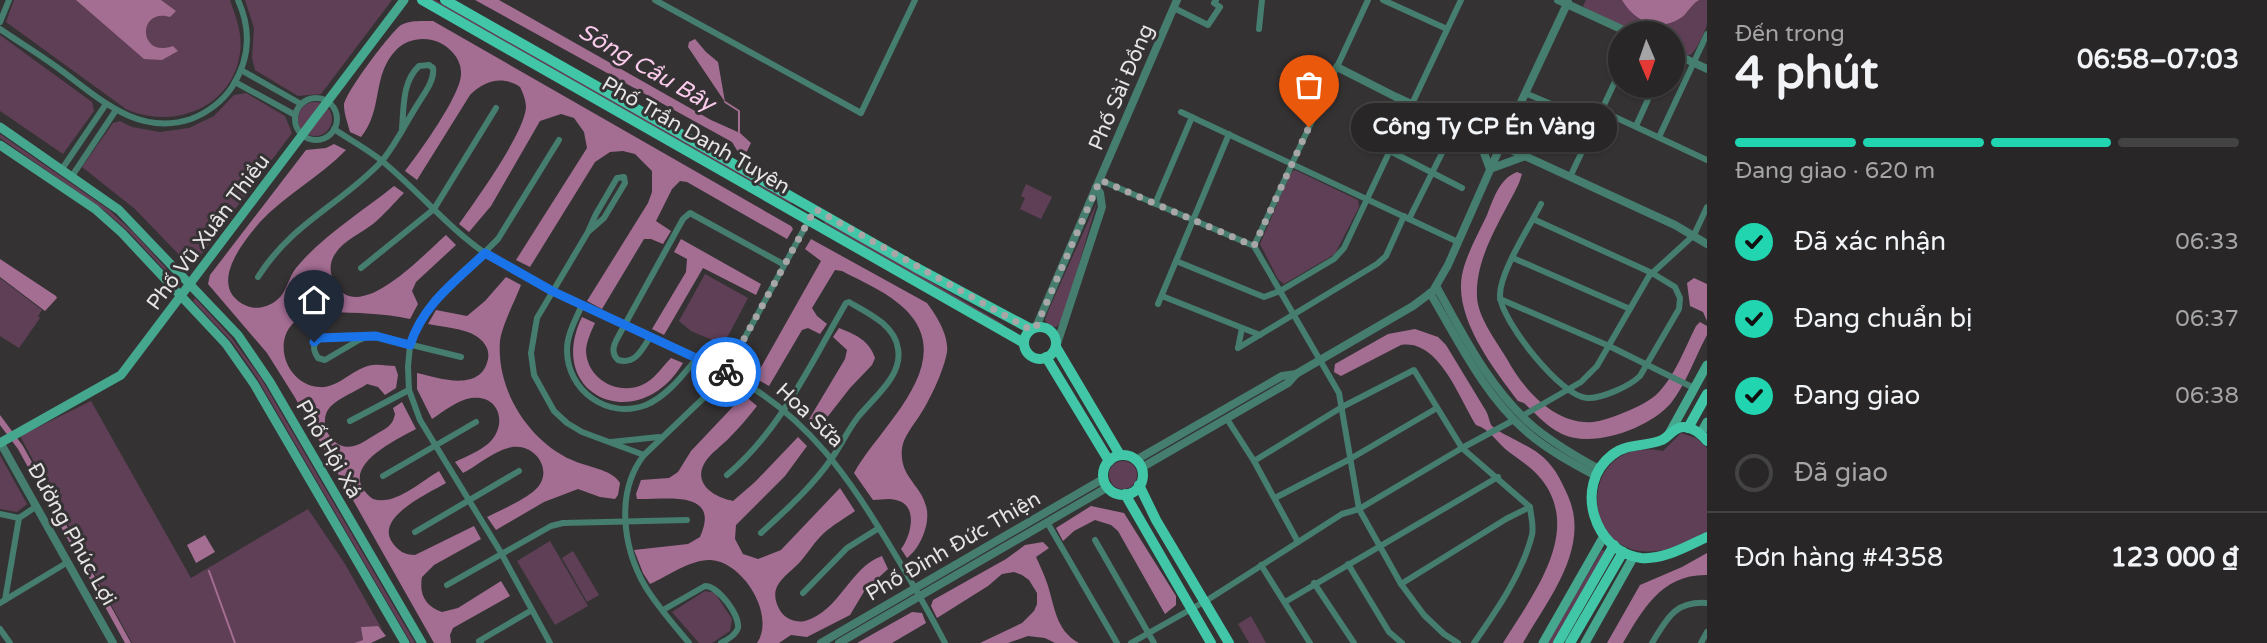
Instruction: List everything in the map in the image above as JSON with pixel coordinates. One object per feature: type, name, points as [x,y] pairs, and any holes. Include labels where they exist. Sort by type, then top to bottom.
[{"type":"main road","name":"Phố Vũ Xuân Thiều","points":[[5,440],[121,375],[404,0]]},
{"type":"main road","name":"Phố Trần Danh Tuyên","points":[[422,0],[1024,343]]},
{"type":"main road","name":"Phố Trần Danh Tuyên","points":[[444,0],[815,209],[1034,328]]},
{"type":"main road","name":"Phố Hội Xá","points":[[0,127],[119,210],[238,335],[263,370],[422,643]]},
{"type":"main road","name":"Phố Hội Xá","points":[[0,145],[109,221],[226,344],[248,374],[405,643]]},
{"type":"main road","points":[[1056,347],[1046,357],[1031,356],[1024,343],[1026,335],[1034,328],[1051,331],[1056,347],[1120,455],[1138,464],[1142,477],[1139,485],[1125,494],[1115,493],[1105,483],[1104,469],[1109,461],[1120,455]]},
{"type":"main road","points":[[1046,357],[1109,461]]},
{"type":"main road","points":[[1666,438],[1707,365]]},
{"type":"main road","points":[[1688,428],[1707,394]]},
{"type":"main road","points":[[1706,538],[1657,557],[1634,556],[1618,549],[1604,536],[1592,506],[1592,489],[1597,473],[1608,458],[1623,448],[1666,438],[1679,428],[1688,428],[1704,437],[1707,422]]},
{"type":"main road","points":[[1139,485],[1156,520],[1228,643]]},
{"type":"main road","points":[[1125,494],[1211,643]]},
{"type":"main road","points":[[1543,643],[1604,536]]},
{"type":"main road","points":[[1558,643],[1618,549]]},
{"type":"main road","points":[[1570,643],[1618,549]]},
{"type":"main road","points":[[1585,643],[1634,556]]},
{"type":"street","points":[[0,22],[9,0]]},
{"type":"street","points":[[0,29],[116,110],[137,120],[152,123],[181,122],[209,110],[220,101],[241,70],[248,38],[247,25],[238,0]]},
{"type":"street","points":[[655,0],[861,113],[915,0]]},
{"type":"street","points":[[1259,29],[1262,0]]},
{"type":"street","points":[[1254,246],[1368,0]]},
{"type":"street","points":[[1383,0],[1447,29]]},
{"type":"street","points":[[1176,261],[1264,297],[1280,291],[1340,254],[1461,0]]},
{"type":"street","points":[[1176,4],[1208,25],[1218,3]]},
{"type":"street","points":[[1138,464],[1282,376],[1296,373],[1413,306],[1433,289],[1458,242],[1566,3],[1608,23]]},
{"type":"street","name":"Phố Sài Đồng","points":[[1034,328],[1176,4]]},
{"type":"street","points":[[1659,137],[1707,34]]},
{"type":"street","points":[[1685,59],[1707,69]]},
{"type":"street","points":[[258,277],[292,235],[382,161],[402,128],[431,80],[433,68],[429,65],[419,66],[411,76],[405,94],[402,128]]},
{"type":"street","points":[[1337,68],[1694,235],[1707,244]]},
{"type":"street","points":[[241,70],[302,104]]},
{"type":"street","points":[[235,82],[295,115]]},
{"type":"street","points":[[1525,93],[1596,123]]},
{"type":"street","points":[[1570,177],[1608,98]]},
{"type":"street","points":[[1636,126],[1649,98]]},
{"type":"street","points":[[316,99],[327,102],[335,111],[336,123],[326,138],[308,138],[302,135],[296,125],[295,115],[302,104],[316,99]]},
{"type":"street","points":[[62,169],[106,104]]},
{"type":"street","points":[[361,268],[433,209],[496,108]]},
{"type":"street","points":[[72,176],[116,110]]},
{"type":"street","points":[[1602,111],[1707,160]]},
{"type":"street","points":[[1181,112],[1458,242]]},
{"type":"street","points":[[1155,204],[1192,117]]},
{"type":"street","points":[[1477,134],[1512,121]]},
{"type":"street","points":[[1512,121],[1525,156]]},
{"type":"street","points":[[1242,328],[1238,348],[1386,256],[1456,125]]},
{"type":"street","name":"Hoa Sữa","points":[[334,129],[382,161],[485,253],[552,291],[726,372],[785,410],[848,478],[918,592],[944,640]]},
{"type":"street","points":[[1158,304],[1229,134]]},
{"type":"street","points":[[1477,134],[1490,169]]},
{"type":"street","points":[[550,643],[503,555],[420,420],[409,390],[408,367],[410,345],[419,320],[485,253],[517,210],[559,140]]},
{"type":"street","points":[[1390,151],[1462,188]]},
{"type":"street","points":[[1490,169],[1525,156]]},
{"type":"street","points":[[589,232],[604,218],[625,183],[624,177],[617,178],[589,232],[537,318],[531,353],[534,375],[554,411],[567,423],[582,432],[644,455]]},
{"type":"street","points":[[1098,183],[1254,246],[1339,393],[1359,509],[1401,584],[1432,624],[1458,643]]},
{"type":"street","name":"Phố Sài Đồng","points":[[1056,347],[1102,207],[1098,183]]},
{"type":"street","points":[[1533,219],[1652,273],[1675,287],[1679,304],[1676,314],[1647,366],[1634,382],[1594,398],[1580,397],[1567,390],[1539,364],[1515,330],[1500,299],[1501,280],[1513,258],[1533,219],[1541,204]]},
{"type":"street","points":[[1047,522],[1116,641],[1131,643],[1148,631],[1191,610],[1342,514],[1359,509],[1462,447],[1532,411],[1589,375],[1652,273],[1694,235],[1707,206]]},
{"type":"street","points":[[689,643],[646,587],[634,562],[628,545],[625,522],[629,485],[644,455],[713,389],[726,372],[815,209]]},
{"type":"street","points":[[650,337],[635,359],[625,362],[618,360],[613,353],[624,325],[685,216],[690,213],[783,264]]},
{"type":"street","points":[[1513,258],[1630,309]]},
{"type":"street","points":[[1433,289],[1472,365],[1503,403],[1537,435],[1597,473]]},
{"type":"street","points":[[1162,296],[1260,335]]},
{"type":"street","points":[[1500,299],[1609,346],[1694,388]]},
{"type":"street","points":[[727,475],[766,435],[785,410],[846,303],[849,302],[883,323],[895,339],[899,358],[893,376],[857,419],[832,458],[808,488],[761,533]]},
{"type":"street","points":[[582,305],[571,329],[567,352],[572,374],[593,401],[618,408],[643,407],[671,387],[696,358]]},
{"type":"street","points":[[370,336],[325,359],[318,358],[313,348],[314,342],[319,338],[370,336],[461,357]]},
{"type":"street","points":[[1254,461],[1342,407],[1414,370],[1462,447],[1531,507],[1533,532],[1521,565],[1501,605],[1475,643]]},
{"type":"street","points":[[1138,464],[1227,419],[1288,383],[1296,373]]},
{"type":"street","points":[[350,421],[409,390]]},
{"type":"street","points":[[1275,498],[1350,459],[1437,408]]},
{"type":"street","points":[[1227,419],[1254,461],[1298,541]]},
{"type":"street","points":[[383,476],[476,422]]},
{"type":"street","points":[[609,442],[660,437]]},
{"type":"street","name":"Đường Phúc Lợi","points":[[5,440],[37,506],[113,643]]},
{"type":"street","points":[[415,532],[519,471]]},
{"type":"street","points":[[1285,602],[1498,477]]},
{"type":"street","name":"Phố Đinh Đức Thiện","points":[[839,643],[918,592],[1105,483]]},
{"type":"street","points":[[0,514],[19,517],[37,506]]},
{"type":"street","points":[[1401,584],[1506,519],[1531,507]]},
{"type":"street","name":"Phố Đinh Đức Thiện","points":[[821,643],[1047,522],[1062,508]]},
{"type":"street","points":[[3,601],[19,517]]},
{"type":"street","points":[[447,585],[551,526],[563,523],[687,520]]},
{"type":"street","points":[[803,593],[847,548],[879,528]]},
{"type":"street","points":[[1095,540],[1154,643]]},
{"type":"street","points":[[3,601],[68,562]]},
{"type":"street","points":[[1348,564],[1389,632],[1402,643]]},
{"type":"street","points":[[1261,565],[1310,643]]},
{"type":"street","points":[[1314,583],[1354,643]]},
{"type":"street","points":[[663,610],[705,586],[712,586],[719,591],[737,620],[735,633],[721,643]]},
{"type":"street","points":[[1652,643],[1671,612],[1686,606],[1707,603]]},
{"type":"street","points":[[481,643],[480,641],[532,610]]},
{"type":"street","points":[[0,629],[10,643]]},
{"type":"street","points":[[1701,643],[1707,632]]},
{"type":"street","points":[[934,643],[944,640]]},
{"type":"shaded area","points":[[14,0],[230,0],[241,40],[235,72],[213,101],[197,110],[162,117],[144,115],[126,109],[6,22]]},
{"type":"shaded area","points":[[76,0],[161,0],[176,11],[170,17],[159,16],[152,19],[147,25],[148,40],[153,46],[173,46],[178,51],[162,60],[144,59]]},
{"type":"shaded area","points":[[245,0],[392,0],[321,94],[298,96],[255,70],[252,58],[254,28]]},
{"type":"shaded area","points":[[429,0],[435,0],[793,201],[791,204]]},
{"type":"shaded area","name":"Sông Cầu Bây","points":[[475,0],[499,0],[711,120],[740,133],[751,143],[745,155],[738,152],[732,142]]},
{"type":"shaded area","points":[[1586,0],[1707,0],[1707,24],[1695,50],[1686,55],[1685,21],[1611,21],[1583,6]]},
{"type":"shaded area","points":[[1622,0],[1699,0],[1675,21],[1645,21]]},
{"type":"shaded area","points":[[433,21],[793,229],[787,239],[687,182],[680,181],[672,189],[656,221],[671,231],[663,244],[644,239],[602,309],[587,301],[648,203],[652,192],[652,171],[635,154],[610,152],[595,162],[530,267],[516,260],[587,148],[584,132],[574,118],[561,114],[540,121],[491,206],[469,232],[459,224],[498,167],[523,120],[526,105],[520,87],[507,81],[493,81],[470,95],[417,180],[405,171],[447,109],[459,83],[461,68],[456,57],[443,44],[432,40],[413,40],[397,49],[389,59],[380,81],[373,115],[361,137],[350,132],[344,105],[369,64],[401,25]]},
{"type":"shaded area","points":[[0,35],[92,102],[94,111],[63,154],[0,111]]},
{"type":"shaded area","points":[[695,39],[718,62],[725,102],[688,47],[689,42]]},
{"type":"shaded area","points":[[246,93],[285,116],[292,133],[197,260],[185,261],[135,209],[82,167],[113,123],[120,121],[132,127],[160,132],[189,128],[214,116],[234,95]]},
{"type":"shaded area","points":[[315,102],[327,107],[332,119],[327,131],[315,136],[303,131],[298,119],[303,107]]},
{"type":"shaded area","points":[[0,134],[108,209],[175,278],[105,211],[0,138]]},
{"type":"shaded area","points":[[334,144],[346,150],[270,212],[245,241],[231,265],[229,288],[235,298],[247,306],[262,307],[274,302],[283,293],[293,272],[306,257],[394,186],[404,193],[368,228],[348,241],[335,254],[331,270],[336,285],[347,295],[360,297],[376,292],[408,269],[446,235],[456,245],[416,282],[412,291],[418,304],[410,319],[370,314],[313,312],[298,319],[289,329],[284,341],[284,353],[295,376],[319,387],[333,385],[366,367],[395,366],[398,375],[396,388],[385,395],[378,387],[367,384],[343,397],[330,407],[326,414],[326,428],[333,441],[339,445],[357,445],[389,426],[395,414],[393,408],[402,402],[416,429],[371,457],[363,467],[360,477],[362,488],[373,499],[381,500],[399,496],[439,471],[446,483],[417,499],[397,515],[389,533],[392,542],[402,552],[415,555],[474,526],[481,539],[434,565],[422,577],[424,599],[442,612],[458,608],[501,581],[510,596],[453,628],[451,643],[434,643],[267,353],[208,284],[210,275],[306,150],[326,148]]},
{"type":"shaded area","points":[[1295,170],[1358,200],[1359,207],[1335,254],[1284,284],[1278,279],[1260,244],[1291,172]]},
{"type":"shaded area","points":[[1517,172],[1522,174],[1519,183],[1480,267],[1477,297],[1484,321],[1493,337],[1522,382],[1542,403],[1566,418],[1593,422],[1633,409],[1652,398],[1662,388],[1679,362],[1696,326],[1700,322],[1707,326],[1707,335],[1676,396],[1662,412],[1635,428],[1620,434],[1589,439],[1575,438],[1557,431],[1518,401],[1487,358],[1470,325],[1461,291],[1464,267],[1498,190],[1506,179]]},
{"type":"shaded area","points":[[1026,184],[1052,197],[1041,219],[1020,209],[1025,198],[1021,196]]},
{"type":"shaded area","points":[[1097,202],[1062,322],[1056,327],[1049,326],[1045,320],[1049,309]]},
{"type":"shaded area","points":[[826,220],[1003,324],[1005,327],[824,223]]},
{"type":"shaded area","points":[[681,239],[761,284],[756,295],[703,268],[664,335],[652,329],[686,272],[687,259],[674,252]]},
{"type":"shaded area","points":[[811,239],[927,303],[944,332],[947,352],[940,376],[902,448],[904,466],[923,498],[927,512],[926,527],[920,541],[907,558],[901,549],[910,529],[908,508],[896,500],[873,500],[854,473],[909,394],[919,373],[924,352],[920,331],[906,310],[876,288],[835,270],[812,308],[827,324],[820,334],[808,328],[802,330],[769,386],[755,378],[821,261],[805,249]]},
{"type":"shaded area","points":[[0,259],[57,298],[45,311],[0,277]]},
{"type":"shaded area","points":[[705,274],[748,298],[728,336],[717,342],[691,331],[679,321]]},
{"type":"shaded area","points":[[506,277],[521,285],[500,341],[504,378],[518,412],[529,427],[556,451],[611,474],[620,483],[615,499],[578,489],[544,502],[496,530],[487,517],[535,490],[543,475],[540,460],[529,449],[512,447],[493,454],[463,473],[455,462],[489,443],[498,428],[498,412],[489,401],[471,398],[455,404],[432,419],[417,389],[417,373],[458,381],[468,380],[484,370],[488,352],[479,338],[465,331],[428,324],[436,310],[467,316],[485,301]]},
{"type":"shaded area","points":[[0,278],[42,310],[38,316],[40,318],[19,348],[0,336]]},
{"type":"shaded area","points":[[1694,278],[1707,284],[1707,321],[1703,312],[1690,306],[1687,283]]},
{"type":"shaded area","points":[[195,298],[231,337],[261,378],[415,643],[411,643],[257,378],[232,342],[193,301]]},
{"type":"shaded area","points":[[582,317],[595,323],[586,350],[591,369],[613,386],[632,388],[642,385],[654,377],[671,358],[683,363],[664,386],[643,398],[621,402],[601,397],[585,386],[575,368],[574,344]]},
{"type":"shaded area","points":[[839,328],[865,342],[875,358],[818,429],[808,421],[845,359],[847,350],[833,337]]},
{"type":"shaded area","points":[[1415,329],[1438,337],[1446,345],[1486,411],[1492,426],[1544,458],[1556,472],[1568,496],[1574,515],[1570,554],[1564,573],[1523,643],[1503,643],[1538,585],[1555,543],[1557,521],[1553,500],[1542,480],[1490,433],[1476,425],[1455,386],[1426,351],[1401,345],[1341,376],[1334,372],[1335,364],[1388,334]]},
{"type":"shaded area","points":[[744,395],[757,406],[709,457],[701,471],[704,484],[713,494],[733,501],[798,437],[807,446],[785,476],[736,525],[735,539],[743,554],[758,559],[781,550],[840,488],[855,511],[824,533],[779,583],[775,595],[781,612],[792,620],[805,621],[827,608],[871,562],[882,556],[888,569],[865,590],[850,615],[807,637],[791,635],[779,643],[757,643],[762,631],[759,605],[745,580],[734,570],[723,563],[703,560],[650,584],[634,550],[688,544],[700,537],[705,521],[703,511],[697,504],[674,499],[637,499],[636,494],[641,480],[669,478],[678,472],[691,451]]},
{"type":"shaded area","points":[[91,401],[191,578],[308,509],[345,564],[383,631],[378,626],[362,627],[363,640],[354,643],[132,643],[20,436]]},
{"type":"shaded area","points":[[0,415],[23,446],[131,643],[125,643],[18,449],[0,425]]},
{"type":"shaded area","points":[[1681,433],[1696,438],[1707,448],[1707,532],[1662,550],[1630,549],[1612,537],[1601,519],[1597,498],[1602,478],[1614,461],[1634,451],[1663,451]]},
{"type":"shaded area","points":[[0,455],[27,504],[17,512],[0,509]]},
{"type":"shaded area","points":[[1123,461],[1133,465],[1137,475],[1133,485],[1123,489],[1113,485],[1109,475],[1113,465]]},
{"type":"shaded area","points":[[1091,506],[1124,513],[1176,596],[1176,605],[1165,614],[1118,531],[1111,525],[1095,520],[1074,531],[1063,541],[1056,528]]},
{"type":"shaded area","points":[[205,535],[215,552],[196,563],[187,545]]},
{"type":"shaded area","points":[[550,541],[588,606],[555,625],[517,561]]},
{"type":"shaded area","points":[[1043,542],[1049,548],[1036,557],[1057,617],[1065,631],[1079,643],[1055,643],[1045,638],[1028,636],[1008,643],[980,643],[1022,623],[1034,611],[1037,593],[1029,580],[1014,572],[1002,574],[937,618],[931,606],[933,600],[1006,559],[1025,545]]},
{"type":"shaded area","points":[[1602,550],[1605,551],[1555,643],[1547,643]]},
{"type":"shaded area","points":[[573,551],[599,595],[587,602],[562,558]]},
{"type":"shaded area","points":[[1707,553],[1707,575],[1691,576],[1666,587],[1647,606],[1623,643],[1607,643],[1640,585]]},
{"type":"shaded area","points":[[705,591],[715,593],[732,619],[730,631],[712,643],[699,643],[672,612]]},
{"type":"shaded area","points":[[912,612],[922,613],[926,623],[892,643],[857,643]]},
{"type":"shaded area","points":[[1251,616],[1266,643],[1249,643],[1238,624]]},
{"type":"shaded area","points":[[378,626],[386,636],[371,643],[354,643],[363,640],[361,627]]},
{"type":"waterway","points":[[725,102],[739,111],[739,132]]},
{"type":"waterway","points":[[209,571],[235,643]]},
{"type":"way so far","points":[[726,372],[815,209],[1031,330],[1036,327],[1100,180],[1254,246],[1309,127]]},
{"type":"place","name":"Công Ty CP Én Vàng","points":[[1309,127]]},
{"type":"route","points":[[314,342],[319,338],[376,336],[410,345],[419,320],[431,305],[485,253],[552,291],[726,372]]}]
